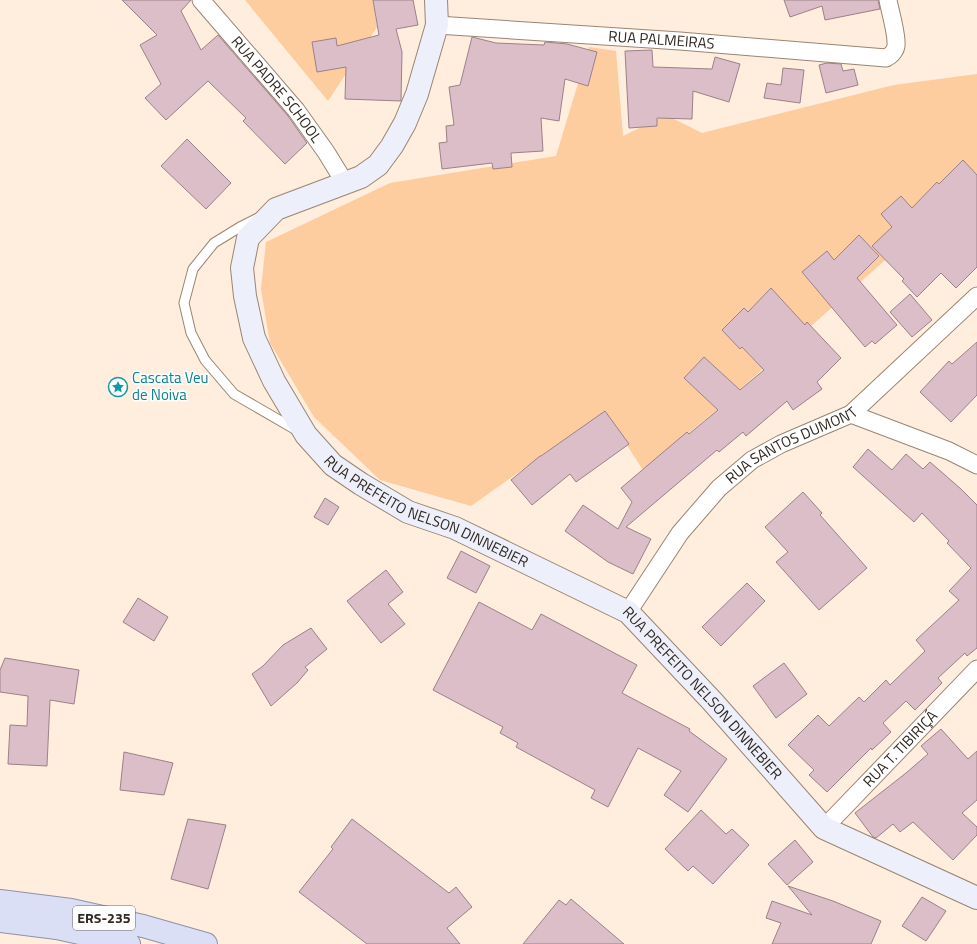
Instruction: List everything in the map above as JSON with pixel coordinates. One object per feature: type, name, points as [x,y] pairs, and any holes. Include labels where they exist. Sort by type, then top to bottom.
[{"type":"main road","name":"ERS-235","points":[[0,901],[71,910],[143,926],[206,944]]},
{"type":"main road","name":"ERS-235","points":[[0,921],[57,928],[129,944]]},
{"type":"street","name":"RUA PADRE SCHOOL","points":[[201,0],[296,110],[326,152],[345,183]]},
{"type":"street","name":"RUA PREFEITO NELSON DINNEBIER","points":[[436,0],[437,25],[417,94],[405,123],[392,146],[378,165],[361,177],[276,210],[248,238],[242,268],[245,296],[254,338],[274,381],[306,435],[333,465],[408,512],[455,528],[628,612],[712,701],[824,828],[977,898]]},
{"type":"street","name":"RUA PALMEIRAS","points":[[437,25],[680,41],[886,58],[894,50],[897,43],[888,0]]},
{"type":"street","name":"RUA SANTOS DUMONT","points":[[628,612],[680,532],[719,488],[752,460],[781,444],[852,414],[977,296]]},
{"type":"street","points":[[852,414],[949,451],[977,465]]},
{"type":"street","name":"RUA T. TIBIRIÇÁ","points":[[824,828],[977,669]]},
{"type":"lane","points":[[276,210],[240,227],[214,243],[194,269],[184,303],[191,333],[205,360],[234,394],[270,416],[306,435]]},
{"type":"shaded area","points":[[245,0],[373,0],[377,27],[328,101]]},
{"type":"shaded area","points":[[589,47],[616,51],[623,136],[666,115],[702,133],[894,85],[977,74],[977,178],[717,410],[643,470],[605,411],[471,506],[380,480],[314,417],[270,343],[261,289],[266,242],[390,183],[556,156]]},
{"type":"building","points":[[122,0],[191,0],[181,11],[201,50],[218,35],[288,116],[307,143],[285,164],[243,121],[246,118],[208,81],[166,120],[145,98],[161,84],[140,45],[157,35]]},
{"type":"building","points":[[373,0],[413,0],[418,25],[396,29],[402,52],[401,101],[345,99],[346,67],[317,72],[312,42],[336,38],[337,46],[379,35]]},
{"type":"building","points":[[784,0],[878,0],[880,9],[825,20],[822,6],[790,17]]},
{"type":"building","points":[[472,37],[496,43],[544,45],[545,42],[567,44],[597,52],[588,86],[565,79],[559,121],[541,118],[543,151],[511,153],[512,167],[493,169],[492,163],[442,169],[439,143],[447,142],[446,126],[454,125],[449,87],[460,85]]},
{"type":"building","points":[[652,50],[653,67],[712,69],[715,57],[740,64],[729,102],[693,91],[692,119],[657,118],[657,126],[629,128],[625,51]]},
{"type":"building","points":[[827,63],[841,64],[843,71],[854,69],[858,85],[826,93],[819,65]]},
{"type":"building","points":[[783,68],[804,70],[800,103],[764,98],[767,83],[781,85]]},
{"type":"building","points":[[187,139],[231,183],[206,209],[161,166]]},
{"type":"building","points":[[963,160],[977,175],[977,267],[956,288],[941,273],[917,297],[902,281],[904,279],[872,246],[892,227],[881,214],[901,196],[912,208],[937,182],[939,184]]},
{"type":"building","points":[[859,235],[879,256],[857,278],[897,325],[875,344],[872,341],[865,347],[802,272],[827,251],[834,260]]},
{"type":"building","points":[[771,288],[805,325],[807,322],[841,358],[817,382],[822,389],[793,410],[787,401],[746,436],[743,432],[719,452],[717,450],[626,527],[651,539],[633,574],[608,562],[565,531],[583,505],[618,529],[632,502],[621,488],[687,432],[689,434],[718,410],[684,378],[704,357],[740,390],[764,370],[742,347],[740,349],[722,330],[744,308],[748,312]]},
{"type":"building","points":[[910,294],[932,320],[912,337],[890,312]]},
{"type":"building","points":[[977,342],[977,395],[951,422],[920,392],[949,361],[952,364]]},
{"type":"building","points":[[605,411],[629,444],[576,482],[570,474],[532,505],[511,480],[540,456]]},
{"type":"building","points":[[868,449],[892,470],[906,454],[923,469],[930,462],[977,505],[977,648],[967,656],[965,653],[938,678],[942,683],[915,710],[906,701],[883,723],[891,732],[872,750],[871,748],[827,792],[809,775],[814,770],[788,745],[818,715],[829,726],[859,697],[864,702],[886,680],[890,685],[925,651],[916,640],[959,600],[949,591],[971,568],[947,543],[949,541],[922,513],[914,522],[853,467]]},
{"type":"building","points":[[803,492],[822,513],[820,515],[867,568],[819,610],[776,562],[788,552],[765,527]]},
{"type":"building","points":[[325,498],[339,507],[328,525],[314,517]]},
{"type":"building","points":[[461,551],[490,566],[476,593],[447,578]]},
{"type":"building","points":[[386,570],[403,592],[388,604],[405,624],[381,643],[347,601]]},
{"type":"building","points":[[747,583],[765,601],[721,646],[702,627]]},
{"type":"building","points":[[138,598],[168,617],[154,641],[123,622]]},
{"type":"building","points":[[479,602],[532,630],[541,614],[637,665],[622,693],[690,729],[689,731],[727,759],[688,812],[664,795],[681,771],[638,748],[608,807],[591,798],[595,790],[516,747],[518,743],[500,733],[503,727],[433,690]]},
{"type":"building","points":[[311,628],[327,649],[305,667],[308,670],[297,683],[271,706],[252,674],[263,666],[283,645]]},
{"type":"building","points":[[5,658],[79,670],[74,704],[50,700],[47,766],[8,764],[10,725],[27,726],[28,696],[0,692],[0,670]]},
{"type":"building","points":[[784,663],[807,694],[776,718],[753,686]]},
{"type":"building","points":[[941,729],[968,759],[977,751],[977,800],[962,813],[977,827],[977,835],[953,860],[913,822],[900,832],[893,824],[876,838],[873,837],[855,813],[928,754],[921,746]]},
{"type":"building","points":[[124,752],[173,763],[164,795],[120,790]]},
{"type":"building","points":[[701,810],[726,834],[732,829],[749,845],[713,884],[693,866],[688,871],[665,849]]},
{"type":"building","points":[[188,819],[226,825],[208,889],[171,879]]},
{"type":"building","points":[[352,819],[449,893],[456,887],[472,907],[447,928],[460,944],[367,944],[299,892],[333,849],[331,847]]},
{"type":"building","points":[[795,840],[813,862],[787,885],[768,864]]},
{"type":"building","points":[[788,886],[833,901],[881,921],[871,944],[772,944],[781,923],[766,918],[772,901],[812,915]]},
{"type":"building","points":[[922,897],[946,911],[926,941],[902,926]]},
{"type":"building","points":[[571,899],[624,944],[523,944],[559,900],[566,905]]},
{"type":"place","name":"Cascata Veu de Noiva","points":[[118,387]]}]
